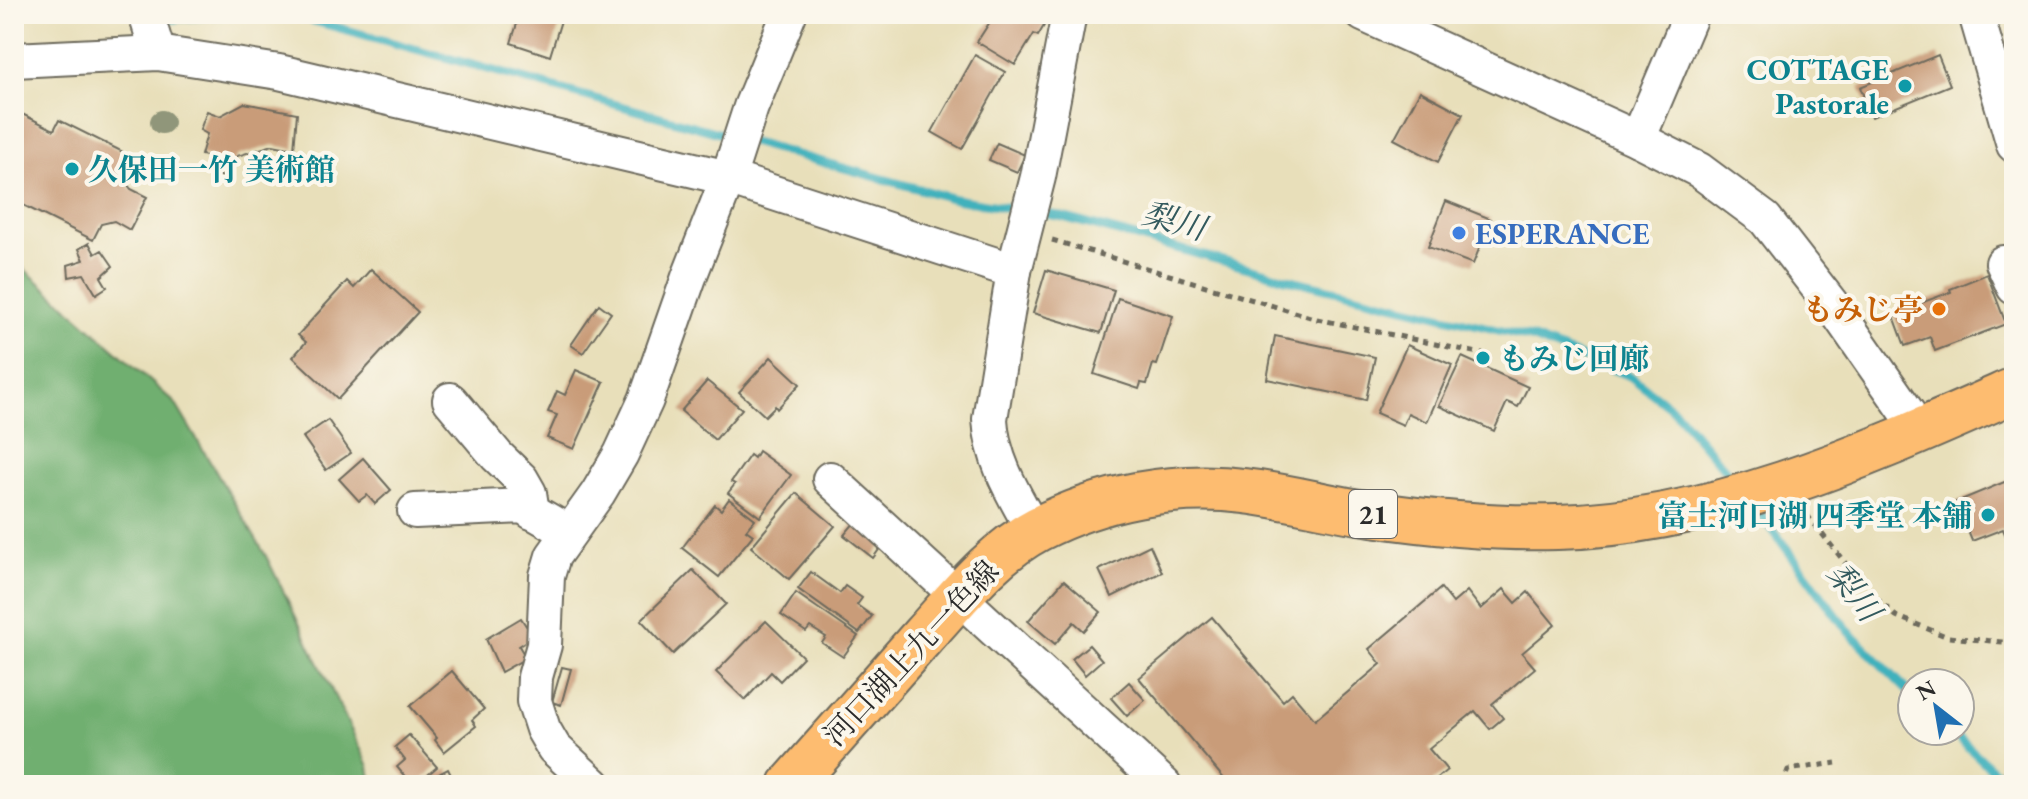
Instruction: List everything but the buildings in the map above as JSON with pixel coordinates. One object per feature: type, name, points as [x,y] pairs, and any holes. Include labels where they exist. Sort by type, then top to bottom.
[{"type":"main road","name":"河口湖上九一色線","points":[[791,785],[958,597],[1001,556],[1034,531],[1069,514],[1103,503],[1175,490],[1243,491],[1371,514],[1506,527],[1559,527],[1655,518],[1718,504],[1783,497],[2014,390]]},
{"type":"street","points":[[594,785],[554,748],[543,729],[534,701],[535,677],[544,645],[547,576],[553,556],[598,493],[621,454],[646,400],[760,82],[789,14]]},
{"type":"street","points":[[1034,531],[1002,471],[991,441],[990,419],[1014,271],[1038,177],[1069,14]]},
{"type":"street","points":[[1363,14],[1638,139],[1699,170],[1765,219],[1835,309],[1921,432]]},
{"type":"street","points":[[1638,139],[1691,14]]},
{"type":"street","points":[[1976,14],[2014,145]]},
{"type":"street","points":[[14,60],[153,36],[279,72],[728,178],[1014,271]]},
{"type":"street","points":[[450,400],[497,456],[521,479],[529,493],[532,512]]},
{"type":"street","points":[[830,479],[1164,785]]},
{"type":"street","points":[[415,511],[523,506],[568,532]]},
{"type":"path","points":[[1025,230],[1083,251],[1317,319],[1492,356]]},
{"type":"path","points":[[1783,497],[1866,589],[1896,616],[1948,637],[2014,643]]},
{"type":"path","points":[[1782,785],[1788,770],[1836,763]]},
{"type":"green space","points":[[14,260],[175,403],[266,556],[369,766],[372,785],[14,785]]},
{"type":"water","points":[[2014,763],[2014,785],[1972,785],[1994,771]]},
{"type":"waterway","name":"梨川","points":[[153,17],[173,19],[234,14]]},
{"type":"waterway","name":"梨川","points":[[289,14],[733,137]]},
{"type":"waterway","name":"梨川","points":[[747,141],[955,199],[1059,216],[1292,280],[1531,338],[1630,376],[1675,411],[1738,485]]},
{"type":"waterway","name":"梨川","points":[[1755,506],[1848,631],[1896,679]]},
{"type":"waterway","name":"梨川","points":[[1968,747],[1994,771]]},
{"type":"place","name":"COTTAGE Pastorale","points":[[1905,86]]},
{"type":"place","name":"久保田一竹 美術館","points":[[72,169]]},
{"type":"place","name":"ESPERANCE","points":[[1459,233]]},
{"type":"place","name":"もみじ亭","points":[[1939,309]]},
{"type":"place","name":"もみじ回廊","points":[[1483,358]]},
{"type":"place","name":"富士河口湖 四季堂 本舗","points":[[1988,515]]}]
